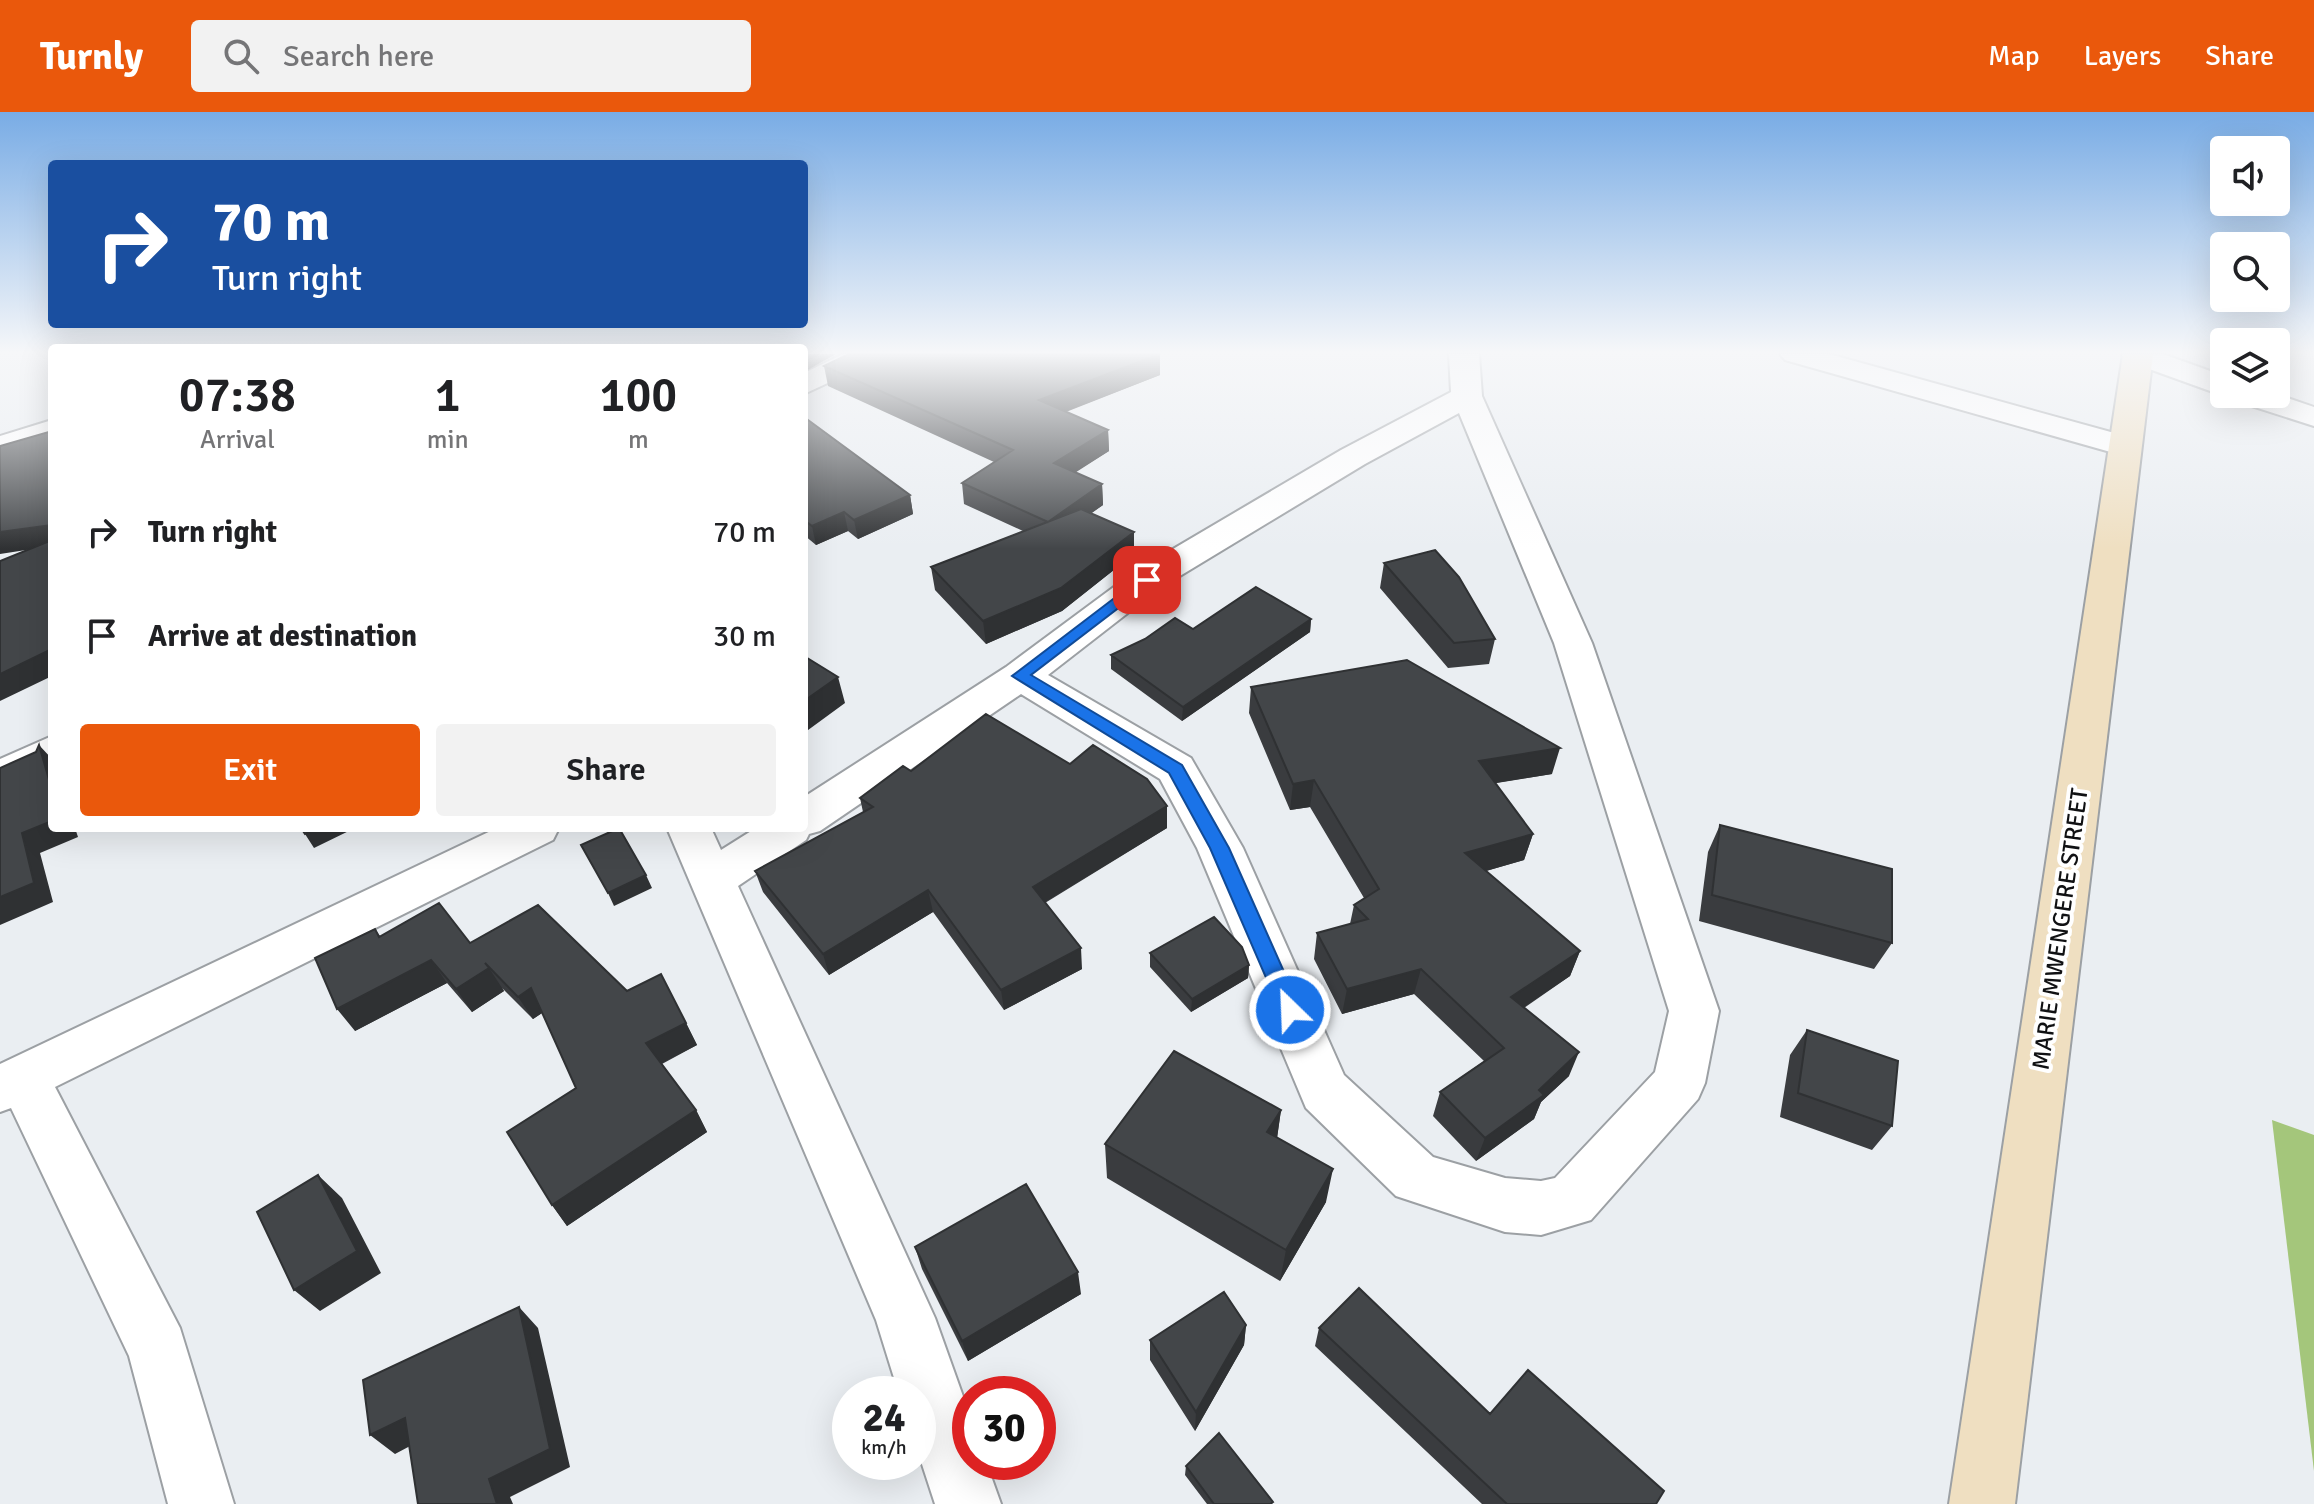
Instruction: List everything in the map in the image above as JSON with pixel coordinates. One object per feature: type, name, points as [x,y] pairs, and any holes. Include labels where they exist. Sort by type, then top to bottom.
[{"type":"main road","name":"MARIE MWENGERE STREET","points":[[1982,1504],[2129,419]]},
{"type":"street","points":[[808,816],[1020,676],[1147,580],[1353,457],[1405,419]]},
{"type":"street","points":[[1020,676],[1176,769],[1220,848],[1325,1091],[1416,1178],[1505,1205],[1541,1208],[1571,1201],[1679,1083],[1694,1011],[1573,643],[1484,419]]},
{"type":"street","points":[[2028,419],[2125,446]]},
{"type":"street","points":[[0,447],[48,431]]},
{"type":"street","points":[[0,777],[48,753]]},
{"type":"street","points":[[201,1504],[158,1350],[12,1084],[529,832]]},
{"type":"street","points":[[691,832],[714,878],[905,1318],[968,1504]]},
{"type":"street","points":[[714,878],[784,832]]},
{"type":"green space","points":[[2272,1120],[2314,1135],[2314,1471]]},
{"type":"building","points":[[943,419],[1083,419],[1108,430],[1054,463],[1102,484],[1048,522],[962,483],[1013,450]]},
{"type":"building","points":[[808,420],[910,495],[854,520],[844,512],[812,526],[808,523]]},
{"type":"building","points":[[48,432],[48,526],[0,532],[0,446]]},
{"type":"building","points":[[1081,509],[1134,532],[1061,588],[983,621],[931,567]]},
{"type":"building","points":[[48,542],[48,651],[0,674],[0,561]]},
{"type":"building","points":[[1435,550],[1459,577],[1495,639],[1454,643],[1384,563]]},
{"type":"building","points":[[1256,587],[1311,619],[1183,707],[1111,655],[1145,639],[1175,618],[1193,629]]},
{"type":"building","points":[[808,658],[838,677],[808,698]]},
{"type":"building","points":[[1407,660],[1560,748],[1479,761],[1533,834],[1465,853],[1580,951],[1511,997],[1579,1052],[1539,1090],[1544,1095],[1485,1138],[1440,1092],[1504,1048],[1421,969],[1347,989],[1317,933],[1368,919],[1354,905],[1379,889],[1314,780],[1293,784],[1251,687]]},
{"type":"building","points":[[986,714],[1070,764],[1093,745],[1147,779],[1167,806],[1033,887],[1081,948],[1001,990],[928,890],[823,954],[755,871],[873,807],[860,798],[903,766],[911,771]]},
{"type":"building","points":[[39,745],[48,776],[48,823],[22,833],[34,883],[0,897],[0,768],[36,752]]},
{"type":"building","points":[[1720,825],[1892,869],[1892,943],[1712,895]]},
{"type":"building","points":[[610,832],[621,832],[646,875],[608,893],[581,845]]},
{"type":"building","points":[[439,903],[470,943],[538,905],[627,991],[661,974],[686,1023],[646,1043],[696,1110],[552,1205],[507,1132],[576,1088],[531,988],[518,997],[485,963],[489,968],[456,989],[431,960],[337,1009],[315,958],[375,929],[379,937]]},
{"type":"building","points":[[1214,917],[1242,947],[1249,965],[1192,999],[1150,953]]},
{"type":"building","points":[[1807,1030],[1898,1061],[1892,1126],[1798,1093]]},
{"type":"building","points":[[1174,1051],[1281,1110],[1267,1132],[1333,1169],[1286,1250],[1105,1144]]},
{"type":"building","points":[[318,1175],[357,1251],[294,1290],[257,1212]]},
{"type":"building","points":[[1026,1184],[1078,1272],[962,1341],[915,1247]]},
{"type":"building","points":[[1359,1288],[1490,1414],[1528,1370],[1664,1491],[1656,1504],[1507,1504],[1319,1328]]},
{"type":"building","points":[[1224,1292],[1246,1325],[1196,1412],[1150,1340]]},
{"type":"building","points":[[519,1307],[550,1449],[489,1479],[497,1504],[418,1504],[405,1418],[370,1435],[363,1380]]},
{"type":"building","points":[[1219,1433],[1273,1502],[1214,1504],[1186,1466]]},
{"type":"route","points":[[1147,580],[1020,676],[1176,769],[1220,848],[1290,1010]]}]
